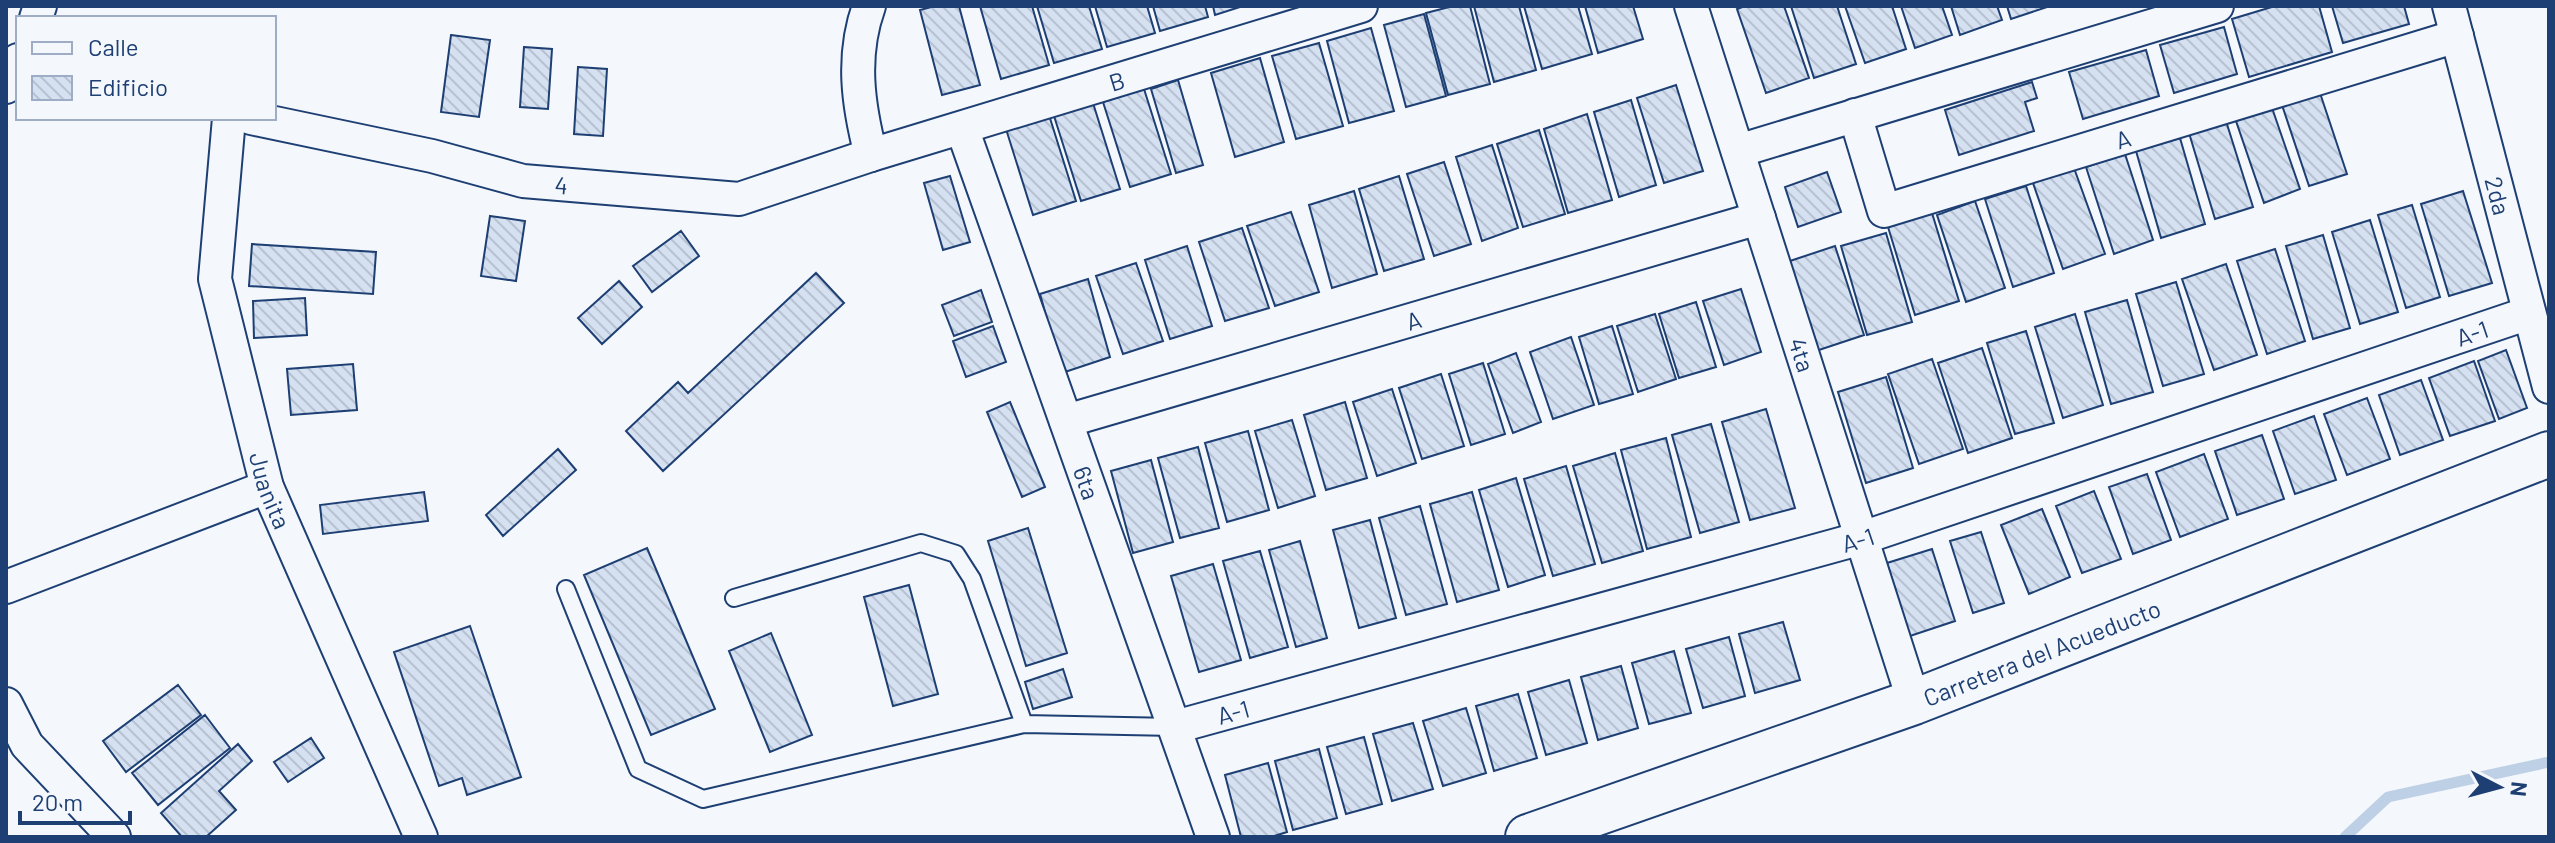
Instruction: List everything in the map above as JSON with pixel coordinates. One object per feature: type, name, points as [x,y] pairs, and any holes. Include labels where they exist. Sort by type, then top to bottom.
[{"type":"street","points":[[869,6],[859,34],[858,106],[871,155]]},
{"type":"street","name":"B","points":[[871,155],[1361,6]]},
{"type":"street","name":"4ta","points":[[1691,6],[1914,702]]},
{"type":"street","points":[[1738,151],[2217,6]]},
{"type":"street","name":"A","points":[[1855,115],[1884,211],[2453,21]]},
{"type":"street","name":"2da","points":[[2453,21],[2549,387]]},
{"type":"street","points":[[6,87],[16,64]]},
{"type":"street","name":"Juanita","points":[[229,120],[215,279],[267,487],[421,837]]},
{"type":"street","name":"4","points":[[261,120],[432,156],[523,181],[739,199],[871,155]]},
{"type":"street","name":"6ta","points":[[962,128],[1213,837]]},
{"type":"street","name":"A","points":[[1066,421],[1759,218]]},
{"type":"street","name":"A-1","points":[[1175,727],[1862,538],[2529,313]]},
{"type":"street","name":"Carretera del Acueducto","points":[[1528,837],[1914,702],[2549,454]]},
{"type":"street","points":[[6,587],[267,487]]},
{"type":"street","points":[[6,704],[27,745],[114,837]]},
{"type":"lane","points":[[734,598],[921,543],[956,554],[972,579],[1024,724]]},
{"type":"lane","points":[[566,589],[638,769],[703,799],[1024,724],[1175,727]]},
{"type":"building","points":[[935,6],[959,6],[980,85],[942,95],[920,10]]},
{"type":"building","points":[[980,6],[1032,6],[1049,65],[1001,79]]},
{"type":"building","points":[[1037,6],[1089,6],[1102,49],[1054,63]]},
{"type":"building","points":[[1095,6],[1147,6],[1155,33],[1107,47]]},
{"type":"building","points":[[1153,6],[1205,6],[1208,17],[1160,31]]},
{"type":"building","points":[[1213,6],[1243,6],[1215,15]]},
{"type":"building","points":[[1453,6],[1470,6],[1490,84],[1448,95],[1426,13]]},
{"type":"building","points":[[1474,6],[1519,6],[1536,70],[1494,82]]},
{"type":"building","points":[[1524,6],[1578,6],[1592,54],[1542,69]]},
{"type":"building","points":[[1585,6],[1633,6],[1643,39],[1598,53]]},
{"type":"building","points":[[1745,6],[1784,6],[1809,78],[1766,93],[1737,9]]},
{"type":"building","points":[[1791,6],[1837,6],[1856,64],[1814,78]]},
{"type":"building","points":[[1845,6],[1892,6],[1906,49],[1865,63]]},
{"type":"building","points":[[1901,6],[1942,6],[1952,35],[1915,48]]},
{"type":"building","points":[[1951,6],[1997,6],[2002,20],[1960,35]]},
{"type":"building","points":[[2007,6],[2050,6],[2011,19]]},
{"type":"building","points":[[2275,6],[2319,6],[2332,52],[2249,77],[2232,19]]},
{"type":"building","points":[[2332,6],[2404,6],[2409,24],[2343,43]]},
{"type":"building","points":[[1424,14],[1446,96],[1406,107],[1384,25]]},
{"type":"building","points":[[2224,27],[2237,74],[2174,93],[2160,45]]},
{"type":"building","points":[[1371,28],[1394,111],[1349,123],[1327,41]]},
{"type":"building","points":[[451,35],[490,40],[479,117],[441,112]]},
{"type":"building","points":[[1319,43],[1343,126],[1296,139],[1272,56]]},
{"type":"building","points":[[524,47],[552,49],[548,109],[520,107]]},
{"type":"building","points":[[2146,50],[2159,96],[2083,119],[2069,72]]},
{"type":"building","points":[[1260,58],[1284,142],[1235,157],[1211,73]]},
{"type":"building","points":[[578,67],[607,69],[603,136],[574,134]]},
{"type":"building","points":[[1178,80],[1203,165],[1176,173],[1151,89]]},
{"type":"building","points":[[2032,82],[2037,98],[2025,102],[2034,131],[1959,155],[1945,110]]},
{"type":"building","points":[[1676,85],[1703,171],[1664,183],[1637,98]]},
{"type":"building","points":[[1144,89],[1171,174],[1130,187],[1103,102]]},
{"type":"building","points":[[2319,90],[2347,174],[2309,186],[2281,102]]},
{"type":"building","points":[[1631,100],[1656,185],[1619,197],[1594,112]]},
{"type":"building","points":[[1093,103],[1120,189],[1081,201],[1054,116]]},
{"type":"building","points":[[2271,105],[2300,189],[2264,203],[2235,118]]},
{"type":"building","points":[[1587,114],[1612,200],[1568,213],[1544,129]]},
{"type":"building","points":[[1049,115],[1076,201],[1033,215],[1006,129]]},
{"type":"building","points":[[2226,121],[2253,207],[2215,219],[2189,133]]},
{"type":"building","points":[[1539,130],[1565,214],[1523,227],[1497,144]]},
{"type":"building","points":[[2180,138],[2205,224],[2161,238],[2136,151]]},
{"type":"building","points":[[1492,145],[1518,228],[1482,241],[1456,157]]},
{"type":"building","points":[[2125,154],[2153,240],[2114,254],[2086,167]]},
{"type":"building","points":[[1444,162],[1471,244],[1434,256],[1407,174]]},
{"type":"building","points":[[2074,168],[2105,254],[2063,269],[2033,183]]},
{"type":"building","points":[[1827,172],[1841,212],[1798,227],[1785,187]]},
{"type":"building","points":[[950,176],[970,242],[943,250],[924,183]]},
{"type":"building","points":[[1399,176],[1424,259],[1384,271],[1359,189]]},
{"type":"building","points":[[2026,186],[2054,273],[2013,287],[1985,199]]},
{"type":"building","points":[[1354,191],[1377,274],[1332,288],[1309,205]]},
{"type":"building","points":[[2463,191],[2492,283],[2449,296],[2421,204]]},
{"type":"building","points":[[1975,201],[2005,288],[1966,302],[1937,215]]},
{"type":"building","points":[[2412,205],[2440,297],[2406,308],[2378,215]]},
{"type":"building","points":[[1291,212],[1319,292],[1275,306],[1247,226]]},
{"type":"building","points":[[1932,213],[1959,301],[1915,315],[1888,227]]},
{"type":"building","points":[[490,216],[525,221],[516,281],[481,276]]},
{"type":"building","points":[[2370,220],[2398,312],[2360,324],[2332,232]]},
{"type":"building","points":[[1242,228],[1269,308],[1225,321],[1199,242]]},
{"type":"building","points":[[681,231],[699,256],[652,292],[633,266]]},
{"type":"building","points":[[1886,233],[1912,322],[1867,335],[1841,246]]},
{"type":"building","points":[[2323,235],[2350,328],[2313,339],[2286,246]]},
{"type":"building","points":[[252,244],[376,252],[373,294],[249,286]]},
{"type":"building","points":[[1187,246],[1212,326],[1170,339],[1145,260]]},
{"type":"building","points":[[1835,246],[1864,335],[1816,351],[1787,262]]},
{"type":"building","points":[[2275,249],[2305,341],[2267,354],[2237,261]]},
{"type":"building","points":[[1136,263],[1163,341],[1123,354],[1096,276]]},
{"type":"building","points":[[2226,264],[2257,355],[2214,370],[2182,279]]},
{"type":"building","points":[[816,273],[844,303],[663,471],[626,431],[678,382],[688,393]]},
{"type":"building","points":[[1088,279],[1110,357],[1062,373],[1040,294]]},
{"type":"building","points":[[619,281],[642,307],[602,344],[578,318]]},
{"type":"building","points":[[2176,282],[2204,374],[2163,386],[2136,294]]},
{"type":"building","points":[[1741,289],[1761,352],[1724,365],[1703,301]]},
{"type":"building","points":[[981,290],[992,322],[954,336],[942,305]]},
{"type":"building","points":[[305,298],[307,335],[254,338],[253,301]]},
{"type":"building","points":[[2127,300],[2153,392],[2111,404],[2085,312]]},
{"type":"building","points":[[1696,302],[1716,367],[1679,378],[1659,314]]},
{"type":"building","points":[[1655,314],[1676,379],[1638,392],[1617,326]]},
{"type":"building","points":[[2075,314],[2103,405],[2063,418],[2035,327]]},
{"type":"building","points":[[993,326],[1006,362],[966,377],[953,341]]},
{"type":"building","points":[[1612,326],[1633,394],[1599,404],[1579,337]]},
{"type":"building","points":[[2026,331],[2054,423],[2015,434],[1987,343]]},
{"type":"building","points":[[1571,337],[1594,405],[1553,419],[1530,352]]},
{"type":"building","points":[[1982,348],[2012,438],[1968,453],[1938,363]]},
{"type":"building","points":[[2506,350],[2527,408],[2499,419],[2478,361]]},
{"type":"building","points":[[1516,353],[1541,422],[1513,433],[1488,364]]},
{"type":"building","points":[[1932,359],[1963,449],[1919,464],[1888,374]]},
{"type":"building","points":[[2474,361],[2495,421],[2450,436],[2429,378]]},
{"type":"building","points":[[1483,363],[1505,434],[1471,445],[1449,374]]},
{"type":"building","points":[[353,364],[357,410],[291,415],[287,369]]},
{"type":"building","points":[[1441,374],[1464,446],[1422,459],[1399,388]]},
{"type":"building","points":[[1886,377],[1913,468],[1866,483],[1838,392]]},
{"type":"building","points":[[2421,380],[2443,440],[2400,455],[2379,395]]},
{"type":"building","points":[[1392,389],[1416,463],[1377,476],[1353,402]]},
{"type":"building","points":[[2367,398],[2390,459],[2347,475],[2324,414]]},
{"type":"building","points":[[1010,402],[1045,487],[1022,497],[987,412]]},
{"type":"building","points":[[1345,402],[1367,478],[1326,490],[1304,415]]},
{"type":"building","points":[[1766,409],[1795,508],[1750,520],[1722,422]]},
{"type":"building","points":[[2314,416],[2336,480],[2295,494],[2273,431]]},
{"type":"building","points":[[1292,420],[1315,496],[1278,508],[1255,431]]},
{"type":"building","points":[[1711,424],[1739,522],[1700,533],[1672,435]]},
{"type":"building","points":[[1248,431],[1269,510],[1227,522],[1205,443]]},
{"type":"building","points":[[2262,435],[2284,499],[2237,515],[2215,451]]},
{"type":"building","points":[[1666,438],[1691,537],[1647,549],[1621,450]]},
{"type":"building","points":[[1198,447],[1219,528],[1180,538],[1158,458]]},
{"type":"building","points":[[558,449],[576,470],[503,536],[486,515]]},
{"type":"building","points":[[1615,453],[1643,551],[1602,563],[1573,466]]},
{"type":"building","points":[[2204,454],[2228,519],[2180,537],[2156,472]]},
{"type":"building","points":[[1151,460],[1173,542],[1133,553],[1111,471]]},
{"type":"building","points":[[1566,466],[1595,564],[1553,576],[1524,479]]},
{"type":"building","points":[[2147,474],[2171,540],[2133,554],[2109,487]]},
{"type":"building","points":[[1516,478],[1545,575],[1508,587],[1479,490]]},
{"type":"building","points":[[2094,491],[2121,559],[2082,573],[2056,506]]},
{"type":"building","points":[[424,492],[428,521],[323,534],[320,505]]},
{"type":"building","points":[[1472,492],[1499,590],[1457,602],[1430,504]]},
{"type":"building","points":[[1420,506],[1447,604],[1406,615],[1379,518]]},
{"type":"building","points":[[2042,509],[2070,577],[2029,594],[2001,525]]},
{"type":"building","points":[[1370,520],[1396,618],[1359,628],[1333,530]]},
{"type":"building","points":[[1028,528],[1067,653],[1026,666],[988,541]]},
{"type":"building","points":[[1981,532],[2004,603],[1973,613],[1950,541]]},
{"type":"building","points":[[1300,541],[1327,638],[1296,647],[1269,550]]},
{"type":"building","points":[[647,548],[715,709],[651,735],[584,575]]},
{"type":"building","points":[[1932,549],[1955,621],[1910,636],[1887,563]]},
{"type":"building","points":[[1260,551],[1288,647],[1250,658],[1223,561]]},
{"type":"building","points":[[1213,564],[1241,660],[1199,672],[1171,576]]},
{"type":"building","points":[[909,585],[938,694],[893,706],[864,597]]},
{"type":"building","points":[[1783,622],[1800,680],[1755,693],[1739,634]]},
{"type":"building","points":[[470,626],[521,777],[467,795],[462,778],[439,786],[394,652]]},
{"type":"building","points":[[771,633],[812,735],[770,752],[729,651]]},
{"type":"building","points":[[1729,637],[1745,696],[1703,708],[1686,649]]},
{"type":"building","points":[[1674,651],[1691,713],[1649,724],[1632,663]]},
{"type":"building","points":[[1621,666],[1638,728],[1598,740],[1581,677]]},
{"type":"building","points":[[1063,669],[1072,697],[1033,709],[1025,682]]},
{"type":"building","points":[[1569,680],[1587,743],[1546,755],[1528,692]]},
{"type":"building","points":[[178,685],[201,715],[126,772],[103,741]]},
{"type":"building","points":[[1518,694],[1537,758],[1494,771],[1476,706]]},
{"type":"building","points":[[1466,708],[1486,773],[1443,786],[1423,721]]},
{"type":"building","points":[[205,715],[230,748],[158,805],[132,773]]},
{"type":"building","points":[[1413,723],[1433,789],[1392,801],[1373,734]]},
{"type":"building","points":[[1364,737],[1382,804],[1346,814],[1327,747]]},
{"type":"building","points":[[311,738],[324,758],[288,782],[274,762]]},
{"type":"building","points":[[238,744],[252,761],[219,791],[236,810],[206,837],[182,837],[161,813]]},
{"type":"building","points":[[1319,749],[1337,818],[1293,830],[1275,761]]},
{"type":"building","points":[[1268,763],[1287,832],[1271,837],[1241,837],[1225,775]]},
{"type":"waterway","points":[[2345,837],[2388,797],[2549,762]]}]
